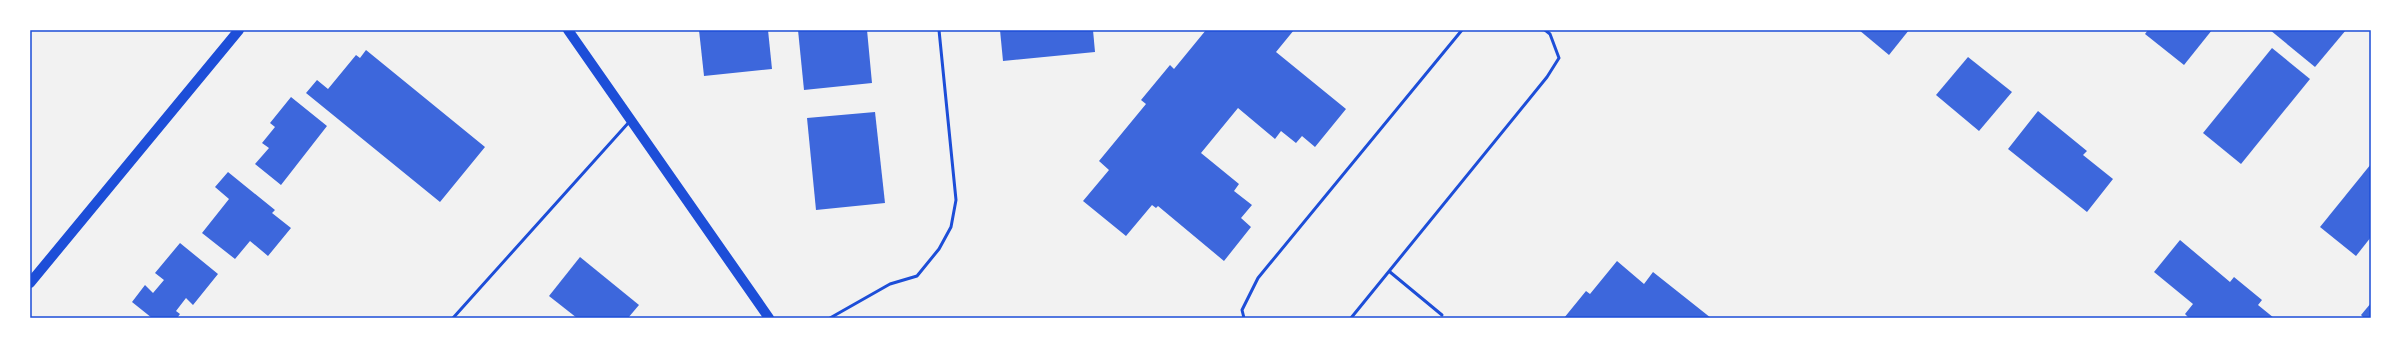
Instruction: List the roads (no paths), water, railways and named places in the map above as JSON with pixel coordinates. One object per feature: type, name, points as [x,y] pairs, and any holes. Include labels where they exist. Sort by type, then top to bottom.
[{"type":"main road","points":[[30,283],[239,30]]},
{"type":"main road","points":[[568,30],[630,121],[769,318]]},
{"type":"lane","points":[[830,318],[890,284],[917,276],[939,248],[951,227],[956,200],[939,30]]},
{"type":"lane","points":[[1244,318],[1242,310],[1258,278],[1462,30]]},
{"type":"lane","points":[[1352,318],[1547,77],[1559,58],[1550,34],[1546,30]]},
{"type":"lane","points":[[453,318],[630,121]]},
{"type":"lane","points":[[1390,272],[1442,315]]}]
